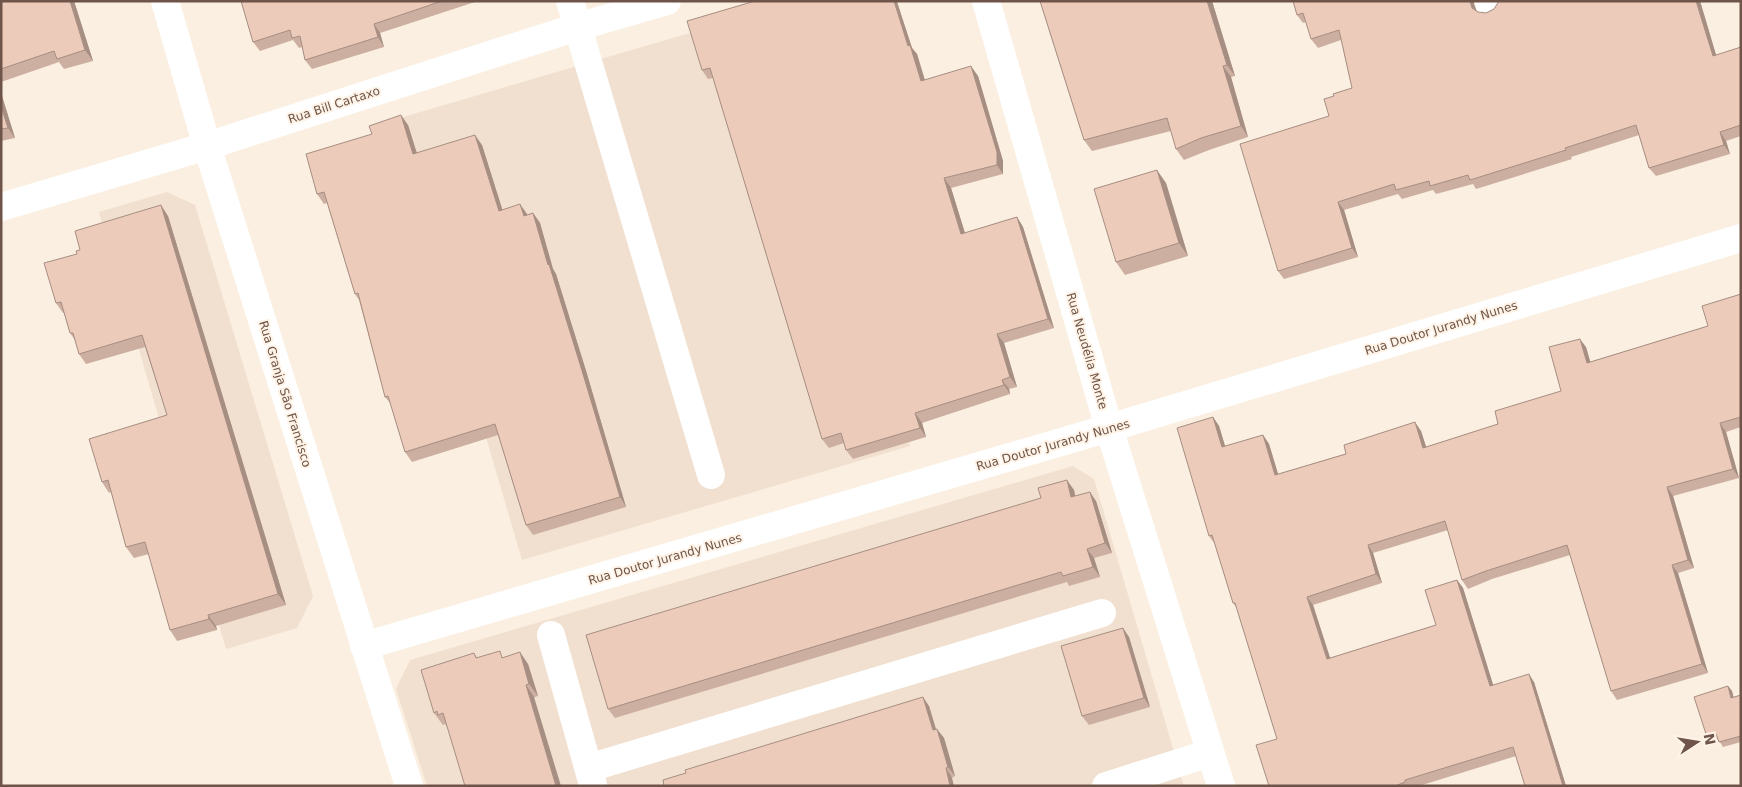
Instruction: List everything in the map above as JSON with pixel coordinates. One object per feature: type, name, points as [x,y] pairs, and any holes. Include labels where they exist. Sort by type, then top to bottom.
[{"type":"street","name":"Rua Granja São Francisco","points":[[165,1],[207,146],[409,786]]},
{"type":"street","points":[[570,1],[711,476]]},
{"type":"street","name":"Rua Bill Cartaxo","points":[[1,207],[207,146],[667,1]]},
{"type":"street","name":"Rua Neudélia Monte","points":[[986,1],[1109,428],[1221,786]]},
{"type":"street","name":"Rua Doutor Jurandy Nunes","points":[[364,646],[1109,428],[1741,238]]},
{"type":"street","points":[[551,635],[591,777],[1102,613]]},
{"type":"street","points":[[1106,786],[1210,753]]},
{"type":"shaded area","points":[[782,6],[910,446],[522,560],[393,120]]},
{"type":"shaded area","points":[[167,192],[195,205],[313,596],[297,628],[226,649],[99,212]]},
{"type":"shaded area","points":[[1073,466],[1094,479],[1184,786],[427,786],[396,689],[410,660]]},
{"type":"building","points":[[1,1],[70,1],[85,50],[57,59],[54,51],[1,69]]},
{"type":"building","points":[[241,1],[442,1],[374,24],[378,37],[305,60],[300,36],[292,38],[290,30],[253,42]]},
{"type":"building","points":[[755,1],[894,1],[921,81],[971,66],[997,152],[997,165],[944,178],[961,234],[1017,217],[1048,319],[997,334],[1010,377],[1002,380],[1004,385],[915,413],[920,428],[846,450],[841,433],[822,439],[710,68],[702,70],[687,21]]},
{"type":"building","points":[[1040,1],[1207,1],[1227,65],[1223,66],[1241,126],[1201,138],[1176,149],[1167,118],[1084,140]]},
{"type":"building","points":[[1293,1],[1470,1],[1472,8],[1478,12],[1486,13],[1494,9],[1499,1],[1696,1],[1713,56],[1741,47],[1741,125],[1720,132],[1724,145],[1649,168],[1636,125],[1565,148],[1566,150],[1470,180],[1468,175],[1430,186],[1429,181],[1396,190],[1394,184],[1338,202],[1352,248],[1278,271],[1240,144],[1329,116],[1324,99],[1352,88],[1339,30],[1311,39],[1303,13],[1297,15]]},
{"type":"building","points":[[1,106],[8,128],[1,129]]},
{"type":"building","points":[[401,115],[413,154],[475,135],[499,211],[520,204],[524,216],[533,213],[620,497],[526,525],[495,424],[405,452],[388,396],[385,397],[358,293],[355,294],[324,192],[317,194],[306,154],[372,134],[369,126]]},
{"type":"building","points":[[1157,170],[1179,243],[1116,262],[1094,189]]},
{"type":"building","points":[[161,205],[278,594],[208,615],[209,619],[170,630],[145,542],[126,547],[108,480],[102,482],[89,439],[167,415],[142,335],[79,354],[73,333],[70,333],[61,302],[56,303],[44,263],[77,254],[76,251],[80,250],[75,231]]},
{"type":"building","points":[[1741,294],[1741,417],[1720,423],[1733,469],[1667,487],[1688,560],[1672,565],[1702,664],[1611,691],[1567,545],[1462,580],[1445,521],[1368,545],[1376,574],[1307,597],[1327,659],[1436,625],[1425,590],[1457,580],[1490,686],[1529,674],[1563,786],[1525,786],[1513,747],[1405,780],[1405,782],[1395,786],[1269,786],[1256,745],[1277,739],[1235,603],[1233,603],[1212,535],[1209,536],[1177,428],[1213,417],[1222,447],[1263,435],[1275,475],[1346,454],[1344,445],[1415,422],[1423,448],[1498,424],[1495,411],[1561,391],[1549,347],[1580,339],[1587,363],[1708,326],[1702,306]]},
{"type":"building","points":[[1067,480],[1071,497],[1090,492],[1105,543],[1087,549],[1093,567],[1063,576],[1061,572],[608,709],[586,635],[1041,498],[1038,488]]},
{"type":"building","points":[[1123,628],[1144,698],[1082,716],[1061,646]]},
{"type":"building","points":[[500,651],[502,658],[520,652],[529,684],[526,685],[556,786],[465,786],[443,713],[438,715],[437,711],[434,713],[421,670],[474,653],[476,658]]},
{"type":"building","points":[[1728,686],[1731,698],[1741,695],[1741,736],[1719,742],[1716,734],[1707,737],[1694,697]]},
{"type":"building","points":[[923,697],[933,730],[937,729],[948,767],[946,768],[950,786],[664,786],[663,780],[686,773],[685,770]]}]
